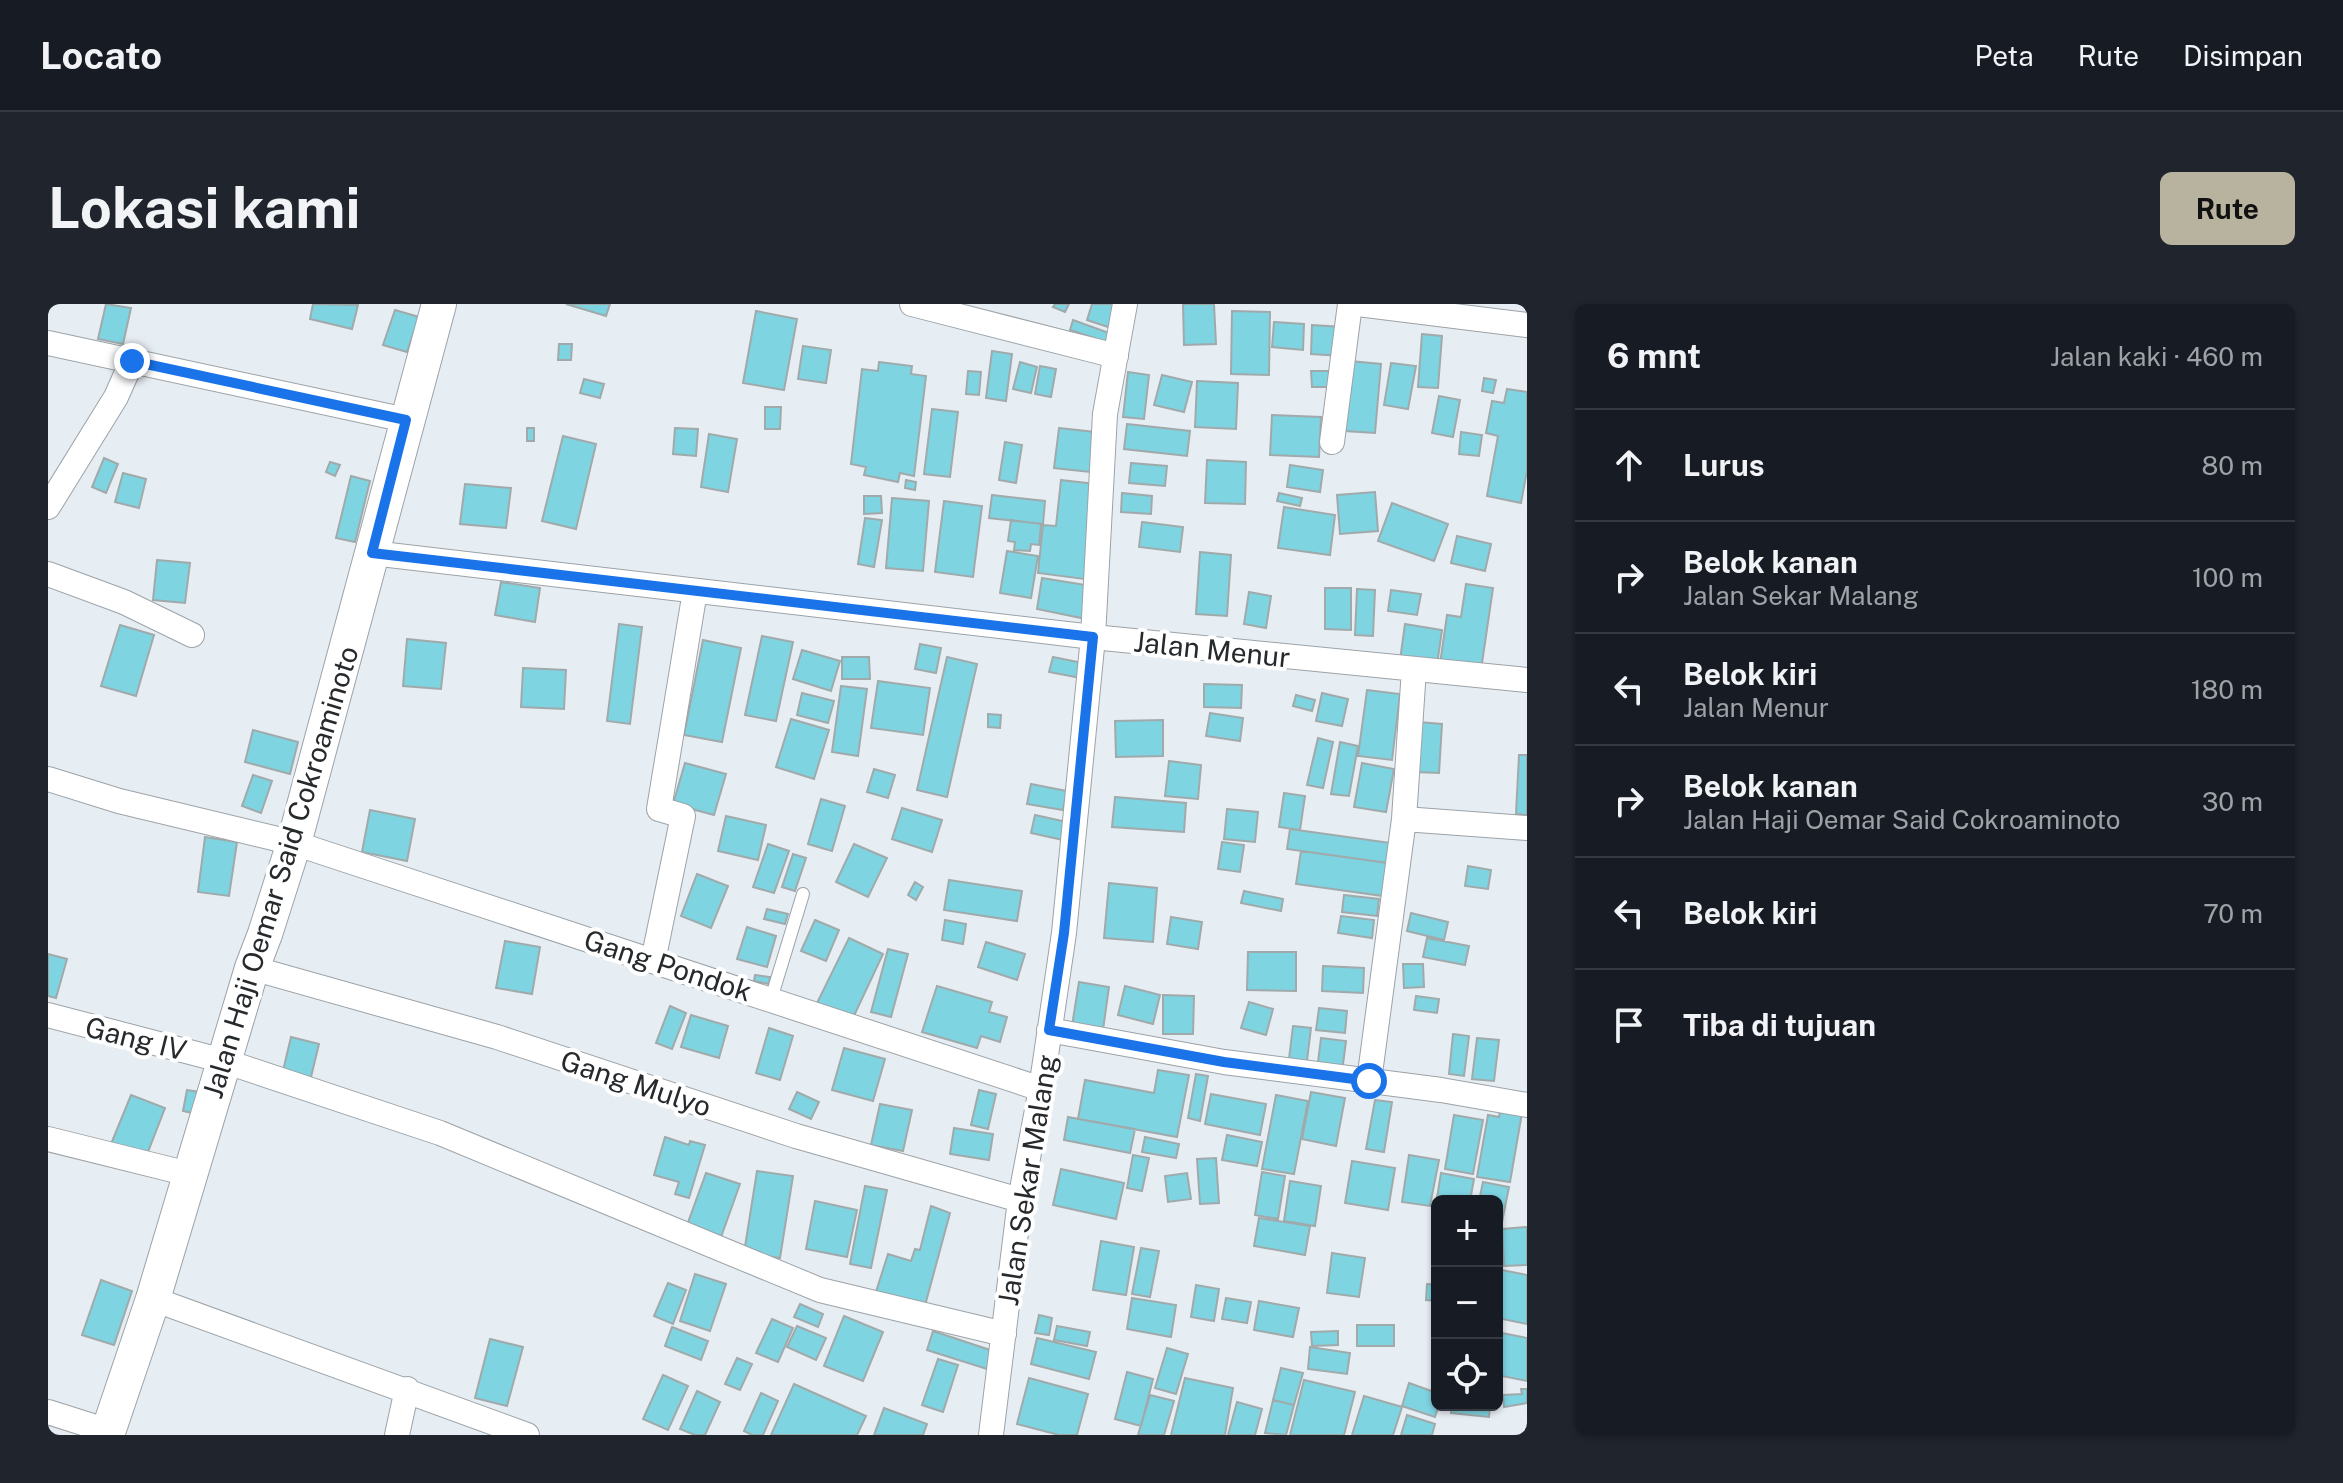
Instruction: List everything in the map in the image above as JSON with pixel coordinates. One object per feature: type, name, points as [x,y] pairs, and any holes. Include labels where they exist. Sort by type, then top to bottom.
[{"type":"main road","name":"Jalan Haji Oemar Said Cokroaminoto","points":[[107,1433],[153,1299],[252,968],[294,843],[439,304]]},
{"type":"street","points":[[912,304],[1116,356]]},
{"type":"street","name":"Jalan Sekar Malang","points":[[994,1434],[1020,1200],[1041,1089],[1064,933],[1093,637],[1105,414],[1125,304]]},
{"type":"street","points":[[1332,442],[1350,304]]},
{"type":"street","points":[[1358,304],[1527,325]]},
{"type":"street","points":[[48,343],[406,420]]},
{"type":"street","points":[[48,507],[116,397],[132,361]]},
{"type":"street","name":"Jalan Menur","points":[[372,553],[1093,637],[1527,680]]},
{"type":"street","points":[[48,574],[124,602],[192,635]]},
{"type":"street","points":[[653,961],[683,816],[659,809],[695,591]]},
{"type":"street","points":[[1369,1081],[1404,819],[1414,669]]},
{"type":"street","name":"Gang Pondok","points":[[48,779],[119,801],[294,843],[1041,1089]]},
{"type":"street","points":[[1404,819],[1527,828]]},
{"type":"street","name":"Gang Mulyo","points":[[252,968],[497,1037],[796,1136],[1020,1200]]},
{"type":"street","name":"Gang IV","points":[[48,1015],[224,1061],[440,1133],[820,1290],[1004,1334]]},
{"type":"street","points":[[1049,1030],[1224,1062],[1527,1105]]},
{"type":"street","points":[[48,1139],[189,1174]]},
{"type":"street","points":[[153,1299],[527,1435]]},
{"type":"street","points":[[397,1435],[407,1389]]},
{"type":"street","points":[[48,1412],[107,1433]]},
{"type":"lane","points":[[771,999],[803,894]]},
{"type":"building","points":[[106,304],[131,308],[123,344],[98,339]]},
{"type":"building","points":[[313,304],[358,305],[352,329],[310,319]]},
{"type":"building","points":[[566,304],[610,304],[606,316]]},
{"type":"building","points":[[1055,304],[1069,304],[1065,312],[1053,307]]},
{"type":"building","points":[[1092,304],[1119,304],[1111,328],[1087,320]]},
{"type":"building","points":[[1183,304],[1214,304],[1216,344],[1184,345]]},
{"type":"building","points":[[395,310],[419,317],[407,352],[383,345]]},
{"type":"building","points":[[756,311],[797,319],[784,390],[743,383]]},
{"type":"building","points":[[1232,311],[1270,312],[1269,375],[1231,374]]},
{"type":"building","points":[[1073,320],[1112,334],[1109,343],[1070,330]]},
{"type":"building","points":[[1274,322],[1304,324],[1303,350],[1272,347]]},
{"type":"building","points":[[1312,325],[1343,327],[1341,356],[1311,354]]},
{"type":"building","points":[[1422,334],[1442,336],[1438,388],[1418,387]]},
{"type":"building","points":[[559,344],[572,344],[571,360],[558,360]]},
{"type":"building","points":[[803,346],[831,350],[826,383],[798,379]]},
{"type":"building","points":[[992,351],[1012,354],[1006,401],[986,398]]},
{"type":"building","points":[[1350,361],[1381,364],[1375,433],[1345,431]]},
{"type":"building","points":[[879,362],[912,366],[911,374],[926,376],[914,476],[900,473],[898,482],[864,475],[866,467],[851,464],[862,369],[878,371]]},
{"type":"building","points":[[1020,362],[1037,367],[1031,393],[1013,389]]},
{"type":"building","points":[[1391,363],[1416,366],[1408,409],[1384,405]]},
{"type":"building","points":[[1040,366],[1056,369],[1051,397],[1035,394]]},
{"type":"building","points":[[968,371],[981,372],[979,395],[966,394]]},
{"type":"building","points":[[1311,371],[1336,371],[1337,387],[1312,387]]},
{"type":"building","points":[[1128,372],[1149,375],[1144,419],[1123,417]]},
{"type":"building","points":[[1162,375],[1192,382],[1184,412],[1154,405]]},
{"type":"building","points":[[1484,378],[1496,380],[1493,393],[1482,391]]},
{"type":"building","points":[[584,379],[604,384],[600,398],[580,393]]},
{"type":"building","points":[[1197,381],[1238,383],[1236,429],[1195,427]]},
{"type":"building","points":[[1507,389],[1527,392],[1527,471],[1521,503],[1487,496],[1498,436],[1486,433],[1492,401],[1504,403]]},
{"type":"building","points":[[1439,396],[1460,400],[1453,437],[1432,433]]},
{"type":"building","points":[[765,407],[781,407],[780,429],[765,429]]},
{"type":"building","points":[[932,409],[958,412],[950,477],[924,474]]},
{"type":"building","points":[[1272,415],[1321,417],[1319,457],[1270,455]]},
{"type":"building","points":[[1127,424],[1190,431],[1187,456],[1124,449]]},
{"type":"building","points":[[527,428],[534,428],[534,441],[527,441]]},
{"type":"building","points":[[675,428],[698,429],[696,456],[673,454]]},
{"type":"building","points":[[1059,428],[1095,432],[1090,472],[1054,468]]},
{"type":"building","points":[[1461,432],[1482,435],[1479,456],[1459,454]]},
{"type":"building","points":[[709,434],[737,439],[728,492],[701,487]]},
{"type":"building","points":[[563,436],[596,444],[576,529],[542,521]]},
{"type":"building","points":[[1005,442],[1022,445],[1016,483],[999,480]]},
{"type":"building","points":[[104,458],[118,464],[106,493],[92,487]]},
{"type":"building","points":[[1207,460],[1246,462],[1245,504],[1205,503]]},
{"type":"building","points":[[330,462],[340,465],[335,476],[326,472]]},
{"type":"building","points":[[1131,463],[1167,466],[1165,486],[1129,483]]},
{"type":"building","points":[[1290,465],[1323,470],[1320,492],[1287,487]]},
{"type":"building","points":[[123,473],[146,479],[139,508],[115,502]]},
{"type":"building","points":[[351,476],[370,481],[355,542],[336,538]]},
{"type":"building","points":[[906,480],[916,482],[915,490],[905,488]]},
{"type":"building","points":[[1061,480],[1095,484],[1084,579],[1038,573],[1043,525],[1056,526]]},
{"type":"building","points":[[465,484],[511,488],[506,528],[460,524]]},
{"type":"building","points":[[1375,492],[1378,531],[1340,534],[1337,495]]},
{"type":"building","points":[[1122,493],[1152,496],[1151,514],[1121,512]]},
{"type":"building","points":[[1279,493],[1302,498],[1300,506],[1277,501]]},
{"type":"building","points":[[992,495],[1045,501],[1043,524],[989,518]]},
{"type":"building","points":[[864,496],[881,496],[882,513],[864,514]]},
{"type":"building","points":[[892,498],[929,501],[923,571],[886,568]]},
{"type":"building","points":[[944,501],[982,506],[973,577],[935,572]]},
{"type":"building","points":[[1392,503],[1448,524],[1434,561],[1378,541]]},
{"type":"building","points":[[1284,507],[1335,515],[1330,555],[1278,548]]},
{"type":"building","points":[[865,518],[882,520],[874,567],[858,564]]},
{"type":"building","points":[[1011,520],[1041,524],[1039,545],[1031,544],[1030,551],[1014,550],[1015,542],[1008,541]]},
{"type":"building","points":[[1142,522],[1183,527],[1180,552],[1139,547]]},
{"type":"building","points":[[1457,536],[1491,544],[1485,571],[1451,563]]},
{"type":"building","points":[[1007,551],[1038,556],[1031,598],[1000,593]]},
{"type":"building","points":[[1200,552],[1231,555],[1227,616],[1196,614]]},
{"type":"building","points":[[157,560],[190,563],[185,603],[153,600]]},
{"type":"building","points":[[1042,578],[1092,586],[1086,619],[1037,609]]},
{"type":"building","points":[[501,582],[540,588],[535,622],[495,615]]},
{"type":"building","points":[[1466,584],[1493,588],[1481,670],[1440,664],[1447,615],[1461,617]]},
{"type":"building","points":[[1325,588],[1351,588],[1351,630],[1325,629]]},
{"type":"building","points":[[1357,589],[1375,590],[1373,636],[1355,635]]},
{"type":"building","points":[[1391,590],[1421,594],[1417,615],[1388,611]]},
{"type":"building","points":[[1249,592],[1271,596],[1266,628],[1244,624]]},
{"type":"building","points":[[619,624],[642,627],[630,724],[607,721]]},
{"type":"building","points":[[1405,624],[1442,630],[1437,665],[1400,660]]},
{"type":"building","points":[[120,625],[154,635],[136,696],[101,686]]},
{"type":"building","points":[[762,636],[793,642],[776,721],[745,715]]},
{"type":"building","points":[[407,639],[446,643],[441,689],[403,686]]},
{"type":"building","points":[[703,640],[741,648],[722,742],[684,735]]},
{"type":"building","points":[[920,644],[941,648],[936,673],[915,669]]},
{"type":"building","points":[[802,650],[840,661],[831,691],[793,679]]},
{"type":"building","points":[[842,657],[869,657],[870,679],[842,679]]},
{"type":"building","points":[[947,657],[977,664],[947,797],[917,790]]},
{"type":"building","points":[[1053,657],[1083,663],[1081,678],[1049,672]]},
{"type":"building","points":[[523,668],[566,670],[564,709],[521,707]]},
{"type":"building","points":[[878,681],[930,688],[923,735],[871,728]]},
{"type":"building","points":[[1204,684],[1242,685],[1241,708],[1204,707]]},
{"type":"building","points":[[841,686],[867,689],[858,756],[832,752]]},
{"type":"building","points":[[1367,690],[1400,694],[1392,760],[1358,756]]},
{"type":"building","points":[[802,693],[834,701],[828,723],[797,715]]},
{"type":"building","points":[[1322,693],[1348,699],[1342,726],[1316,721]]},
{"type":"building","points":[[1296,695],[1315,700],[1312,711],[1293,706]]},
{"type":"building","points":[[1210,713],[1243,718],[1240,741],[1206,736]]},
{"type":"building","points":[[988,714],[1001,715],[1000,728],[988,727]]},
{"type":"building","points":[[791,719],[829,730],[814,779],[776,767]]},
{"type":"building","points":[[1163,720],[1163,756],[1116,757],[1115,721]]},
{"type":"building","points":[[1418,722],[1442,724],[1439,773],[1415,772]]},
{"type":"building","points":[[253,730],[298,742],[290,774],[245,762]]},
{"type":"building","points":[[1318,738],[1333,742],[1323,788],[1307,785]]},
{"type":"building","points":[[1340,742],[1358,746],[1349,796],[1331,794]]},
{"type":"building","points":[[1519,755],[1527,755],[1527,815],[1516,814]]},
{"type":"building","points":[[1169,761],[1201,765],[1198,799],[1165,796]]},
{"type":"building","points":[[685,763],[726,774],[714,815],[673,804]]},
{"type":"building","points":[[1362,763],[1394,769],[1386,812],[1354,807]]},
{"type":"building","points":[[874,769],[895,775],[888,798],[867,792]]},
{"type":"building","points":[[253,775],[272,781],[261,813],[242,806]]},
{"type":"building","points":[[1031,784],[1067,791],[1063,810],[1027,804]]},
{"type":"building","points":[[1284,793],[1305,796],[1300,830],[1279,827]]},
{"type":"building","points":[[1115,797],[1186,803],[1184,832],[1112,827]]},
{"type":"building","points":[[821,799],[845,806],[832,851],[808,844]]},
{"type":"building","points":[[902,808],[942,820],[932,852],[892,839]]},
{"type":"building","points":[[1227,809],[1258,812],[1255,842],[1224,839]]},
{"type":"building","points":[[370,810],[415,819],[407,861],[362,852]]},
{"type":"building","points":[[1035,815],[1067,822],[1063,840],[1031,833]]},
{"type":"building","points":[[726,816],[766,825],[758,860],[718,851]]},
{"type":"building","points":[[1290,829],[1391,843],[1388,863],[1287,849]]},
{"type":"building","points":[[205,837],[237,842],[229,896],[198,892]]},
{"type":"building","points":[[1222,842],[1244,845],[1240,872],[1218,869]]},
{"type":"building","points":[[768,844],[789,851],[774,893],[753,887]]},
{"type":"building","points":[[854,844],[887,858],[868,897],[836,882]]},
{"type":"building","points":[[1301,851],[1388,863],[1383,896],[1296,884]]},
{"type":"building","points":[[793,854],[806,858],[795,891],[782,887]]},
{"type":"building","points":[[1468,866],[1491,870],[1488,889],[1465,886]]},
{"type":"building","points":[[697,874],[728,886],[711,928],[681,916]]},
{"type":"building","points":[[949,880],[1022,891],[1017,921],[944,910]]},
{"type":"building","points":[[915,882],[923,887],[916,900],[908,895]]},
{"type":"building","points":[[1109,883],[1157,888],[1153,942],[1104,938]]},
{"type":"building","points":[[1244,891],[1283,899],[1281,911],[1241,903]]},
{"type":"building","points":[[1344,895],[1379,899],[1377,916],[1342,912]]},
{"type":"building","points":[[767,909],[788,914],[785,924],[764,919]]},
{"type":"building","points":[[1411,913],[1448,922],[1444,940],[1407,931]]},
{"type":"building","points":[[1341,916],[1374,920],[1372,938],[1338,933]]},
{"type":"building","points":[[1171,917],[1202,922],[1198,949],[1167,944]]},
{"type":"building","points":[[815,920],[839,930],[826,961],[801,951]]},
{"type":"building","points":[[945,920],[966,924],[963,944],[942,940]]},
{"type":"building","points":[[747,927],[776,936],[767,967],[737,959]]},
{"type":"building","points":[[849,938],[883,954],[852,1020],[817,1003]]},
{"type":"building","points":[[1427,938],[1469,946],[1465,965],[1423,957]]},
{"type":"building","points":[[505,941],[540,947],[532,994],[496,988]]},
{"type":"building","points":[[986,942],[1025,954],[1017,980],[978,967]]},
{"type":"building","points":[[888,949],[908,954],[891,1017],[871,1012]]},
{"type":"building","points":[[1248,952],[1296,952],[1296,991],[1247,990]]},
{"type":"building","points":[[48,954],[67,959],[56,998],[48,996]]},
{"type":"building","points":[[1403,964],[1423,964],[1424,987],[1404,988]]},
{"type":"building","points":[[1323,966],[1364,968],[1363,993],[1322,991]]},
{"type":"building","points":[[755,975],[770,977],[769,984],[754,981]]},
{"type":"building","points":[[1079,982],[1109,987],[1102,1037],[1071,1032]]},
{"type":"building","points":[[937,986],[992,1002],[989,1012],[1007,1017],[1000,1042],[981,1036],[977,1048],[922,1032]]},
{"type":"building","points":[[1125,986],[1160,995],[1153,1024],[1118,1015]]},
{"type":"building","points":[[1163,995],[1194,996],[1193,1034],[1163,1034]]},
{"type":"building","points":[[1416,996],[1439,999],[1437,1013],[1414,1010]]},
{"type":"building","points":[[1249,1002],[1273,1009],[1266,1035],[1241,1028]]},
{"type":"building","points":[[670,1006],[686,1013],[672,1049],[656,1043]]},
{"type":"building","points":[[1319,1008],[1347,1011],[1345,1033],[1316,1030]]},
{"type":"building","points":[[691,1015],[728,1026],[719,1058],[681,1047]]},
{"type":"building","points":[[1293,1026],[1311,1028],[1306,1069],[1288,1067]]},
{"type":"building","points":[[769,1028],[793,1036],[780,1080],[756,1073]]},
{"type":"building","points":[[1453,1034],[1469,1036],[1464,1076],[1449,1074]]},
{"type":"building","points":[[291,1037],[319,1044],[310,1081],[282,1075]]},
{"type":"building","points":[[1321,1038],[1346,1041],[1342,1072],[1317,1070]]},
{"type":"building","points":[[1477,1038],[1499,1040],[1494,1081],[1472,1079]]},
{"type":"building","points":[[844,1048],[885,1059],[873,1101],[832,1090]]},
{"type":"building","points":[[1158,1070],[1189,1075],[1177,1137],[1078,1119],[1085,1080],[1154,1093]]},
{"type":"building","points":[[1196,1074],[1208,1076],[1200,1121],[1188,1118]]},
{"type":"building","points":[[187,1090],[200,1092],[197,1114],[183,1111]]},
{"type":"building","points":[[979,1090],[996,1094],[988,1129],[971,1125]]},
{"type":"building","points":[[797,1092],[819,1102],[811,1119],[789,1109]]},
{"type":"building","points":[[1311,1092],[1345,1098],[1336,1146],[1302,1139]]},
{"type":"building","points":[[1211,1094],[1266,1104],[1260,1135],[1205,1124]]},
{"type":"building","points":[[131,1095],[165,1108],[146,1157],[111,1144]]},
{"type":"building","points":[[1276,1095],[1308,1101],[1294,1174],[1262,1169]]},
{"type":"building","points":[[1375,1100],[1392,1102],[1384,1152],[1366,1149]]},
{"type":"building","points":[[880,1104],[912,1110],[903,1151],[871,1145]]},
{"type":"building","points":[[1500,1110],[1522,1113],[1510,1182],[1477,1177],[1488,1115],[1499,1117]]},
{"type":"building","points":[[1454,1115],[1483,1120],[1473,1174],[1445,1169]]},
{"type":"building","points":[[1068,1117],[1135,1129],[1130,1153],[1064,1140]]},
{"type":"building","points":[[954,1128],[993,1134],[989,1160],[950,1154]]},
{"type":"building","points":[[1227,1135],[1262,1142],[1257,1166],[1222,1160]]},
{"type":"building","points":[[665,1137],[689,1145],[690,1141],[705,1145],[689,1198],[675,1194],[679,1182],[654,1175]]},
{"type":"building","points":[[1145,1137],[1179,1144],[1176,1158],[1142,1152]]},
{"type":"building","points":[[1133,1155],[1149,1158],[1142,1191],[1127,1188]]},
{"type":"building","points":[[1409,1155],[1439,1160],[1430,1206],[1402,1202]]},
{"type":"building","points":[[1216,1158],[1219,1203],[1200,1204],[1197,1159]]},
{"type":"building","points":[[1352,1161],[1395,1168],[1388,1210],[1345,1203]]},
{"type":"building","points":[[1061,1169],[1124,1183],[1116,1219],[1053,1205]]},
{"type":"building","points":[[757,1171],[793,1176],[780,1258],[744,1253]]},
{"type":"building","points":[[1262,1172],[1285,1176],[1278,1219],[1255,1215]]},
{"type":"building","points":[[706,1173],[740,1184],[720,1240],[686,1228]]},
{"type":"building","points":[[1187,1173],[1191,1199],[1168,1202],[1165,1176]]},
{"type":"building","points":[[1441,1173],[1474,1179],[1471,1195],[1437,1195]]},
{"type":"building","points":[[1290,1181],[1321,1186],[1315,1226],[1284,1221]]},
{"type":"building","points":[[1483,1182],[1509,1187],[1503,1217],[1503,1195],[1480,1195]]},
{"type":"building","points":[[865,1186],[887,1190],[871,1268],[850,1264]]},
{"type":"building","points":[[815,1201],[857,1210],[847,1257],[806,1249]]},
{"type":"building","points":[[931,1206],[950,1213],[923,1313],[874,1298],[888,1254],[911,1261],[915,1249],[920,1250]]},
{"type":"building","points":[[1259,1218],[1310,1226],[1305,1255],[1254,1246]]},
{"type":"building","points":[[1527,1227],[1527,1265],[1504,1266],[1503,1229]]},
{"type":"building","points":[[1101,1241],[1134,1247],[1126,1295],[1093,1290]]},
{"type":"building","points":[[1141,1248],[1159,1251],[1150,1297],[1132,1294]]},
{"type":"building","points":[[1332,1253],[1365,1258],[1359,1297],[1327,1293]]},
{"type":"building","points":[[1503,1270],[1527,1275],[1527,1324],[1503,1319]]},
{"type":"building","points":[[695,1274],[726,1284],[710,1331],[680,1321]]},
{"type":"building","points":[[101,1280],[132,1291],[114,1345],[82,1335]]},
{"type":"building","points":[[668,1283],[686,1290],[673,1324],[654,1316]]},
{"type":"building","points":[[1427,1284],[1431,1284],[1431,1300],[1426,1300]]},
{"type":"building","points":[[1196,1285],[1219,1289],[1214,1321],[1191,1317]]},
{"type":"building","points":[[1132,1298],[1176,1305],[1171,1337],[1127,1329]]},
{"type":"building","points":[[1226,1298],[1251,1302],[1247,1323],[1222,1319]]},
{"type":"building","points":[[1259,1301],[1299,1308],[1293,1337],[1254,1330]]},
{"type":"building","points":[[800,1304],[823,1314],[818,1327],[794,1317]]},
{"type":"building","points":[[1039,1315],[1052,1318],[1049,1335],[1035,1333]]},
{"type":"building","points":[[844,1316],[883,1332],[863,1381],[824,1366]]},
{"type":"building","points":[[772,1319],[793,1328],[778,1362],[756,1353]]},
{"type":"building","points":[[1357,1325],[1394,1325],[1394,1346],[1357,1346]]},
{"type":"building","points":[[797,1326],[826,1338],[816,1360],[787,1347]]},
{"type":"building","points":[[1057,1326],[1090,1332],[1087,1346],[1054,1340]]},
{"type":"building","points":[[672,1327],[708,1341],[701,1360],[665,1346]]},
{"type":"building","points":[[933,1331],[993,1351],[987,1369],[927,1350]]},
{"type":"building","points":[[1338,1331],[1338,1345],[1312,1346],[1311,1332]]},
{"type":"building","points":[[1503,1333],[1527,1338],[1527,1381],[1503,1376]]},
{"type":"building","points":[[1037,1338],[1096,1352],[1089,1379],[1031,1364]]},
{"type":"building","points":[[490,1339],[523,1347],[507,1406],[475,1398]]},
{"type":"building","points":[[1310,1347],[1350,1353],[1347,1374],[1308,1369]]},
{"type":"building","points":[[1167,1348],[1188,1354],[1176,1394],[1155,1388]]},
{"type":"building","points":[[737,1358],[752,1364],[740,1390],[725,1384]]},
{"type":"building","points":[[938,1359],[958,1365],[943,1412],[922,1405]]},
{"type":"building","points":[[1281,1368],[1303,1373],[1294,1405],[1273,1400]]},
{"type":"building","points":[[1127,1372],[1153,1379],[1141,1426],[1115,1419]]},
{"type":"building","points":[[663,1375],[688,1386],[668,1430],[643,1419]]},
{"type":"building","points":[[1029,1378],[1088,1394],[1077,1435],[1059,1435],[1017,1424]]},
{"type":"building","points":[[1185,1378],[1233,1388],[1225,1435],[1171,1435]]},
{"type":"building","points":[[1304,1380],[1355,1392],[1344,1435],[1290,1435]]},
{"type":"building","points":[[1409,1383],[1431,1391],[1431,1411],[1437,1411],[1435,1417],[1402,1406]]},
{"type":"building","points":[[794,1384],[866,1416],[857,1435],[771,1435]]},
{"type":"building","points":[[1521,1389],[1527,1389],[1527,1403],[1504,1407],[1503,1395],[1522,1394]]},
{"type":"building","points":[[697,1391],[720,1402],[705,1435],[680,1429]]},
{"type":"building","points":[[761,1393],[778,1401],[763,1435],[752,1435],[744,1431]]},
{"type":"building","points":[[1150,1395],[1174,1401],[1164,1435],[1138,1435]]},
{"type":"building","points":[[1364,1396],[1402,1407],[1393,1435],[1352,1435]]},
{"type":"building","points":[[1273,1400],[1294,1405],[1286,1435],[1265,1433]]},
{"type":"building","points":[[1237,1402],[1262,1409],[1255,1435],[1228,1435]]},
{"type":"building","points":[[884,1408],[927,1424],[923,1435],[874,1435]]},
{"type":"building","points":[[1451,1411],[1490,1411],[1489,1417]]},
{"type":"building","points":[[1407,1415],[1435,1424],[1432,1435],[1401,1435]]},
{"type":"route","points":[[132,361],[406,420],[372,553],[1093,637],[1064,933],[1049,1030],[1224,1062],[1369,1081]]}]
